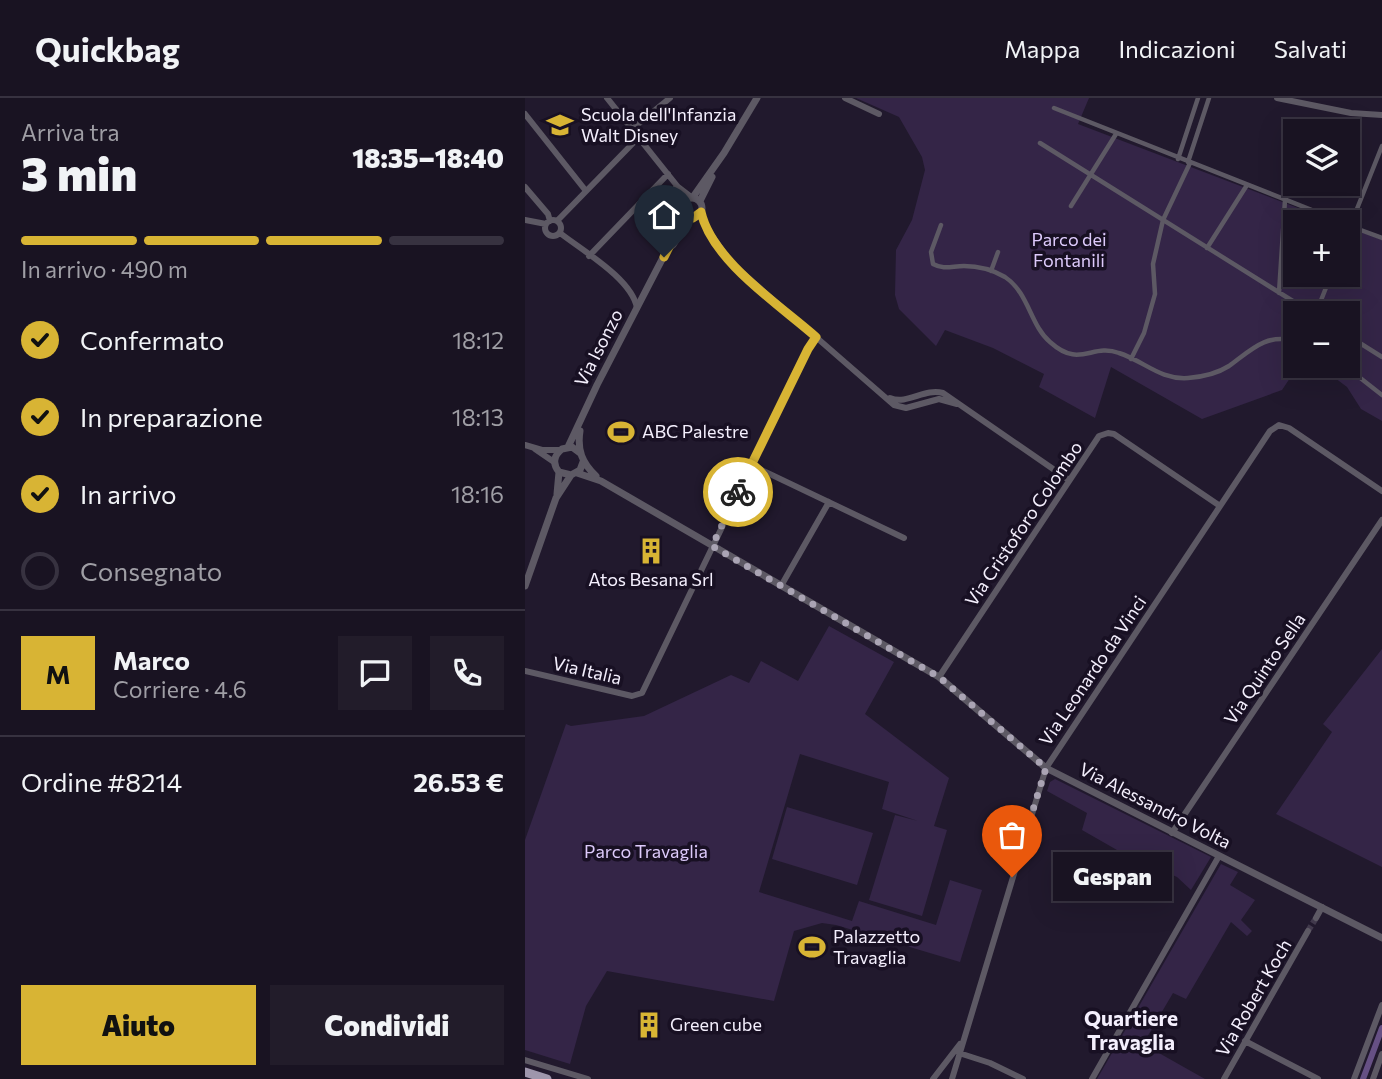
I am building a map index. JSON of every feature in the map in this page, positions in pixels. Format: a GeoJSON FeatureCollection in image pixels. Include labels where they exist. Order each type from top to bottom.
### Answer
{"type":"FeatureCollection","features":[{"type":"Feature","properties":{"kind":"main road"},"geometry":{"type":"LineString","coordinates":[[525,1072],[547,1079]]}},
{"type":"Feature","properties":{"kind":"street"},"geometry":{"type":"LineString","coordinates":[[619,98],[609,101],[674,182],[702,206],[705,226],[732,264],[883,395],[901,401],[925,393],[939,392],[1069,480]]}},
{"type":"Feature","properties":{"kind":"street"},"geometry":{"type":"LineString","coordinates":[[632,129],[670,98]]}},
{"type":"Feature","properties":{"kind":"street"},"geometry":{"type":"LineString","coordinates":[[682,204],[695,198],[757,98]]}},
{"type":"Feature","properties":{"kind":"street"},"geometry":{"type":"LineString","coordinates":[[845,98],[879,114]]}},
{"type":"Feature","properties":{"kind":"street"},"geometry":{"type":"LineString","coordinates":[[1178,159],[1198,98]]}},
{"type":"Feature","properties":{"kind":"street"},"geometry":{"type":"LineString","coordinates":[[1131,359],[1144,332],[1155,294],[1153,264],[1163,220],[1189,163],[1209,98]]}},
{"type":"Feature","properties":{"kind":"street"},"geometry":{"type":"LineString","coordinates":[[1277,98],[1382,116]]}},
{"type":"Feature","properties":{"kind":"street"},"geometry":{"type":"LineString","coordinates":[[1054,108],[1311,210]]}},
{"type":"Feature","properties":{"kind":"street"},"geometry":{"type":"LineString","coordinates":[[1370,114],[1382,108]]}},
{"type":"Feature","properties":{"kind":"street"},"geometry":{"type":"LineString","coordinates":[[525,114],[586,191]]}},
{"type":"Feature","properties":{"kind":"street"},"geometry":{"type":"LineString","coordinates":[[1071,206],[1116,134]]}},
{"type":"Feature","properties":{"kind":"street"},"geometry":{"type":"LineString","coordinates":[[525,220],[551,222],[561,227],[560,233],[554,237],[547,234],[551,222],[639,137]]}},
{"type":"Feature","properties":{"kind":"street"},"geometry":{"type":"LineString","coordinates":[[1040,143],[1293,301]]}},
{"type":"Feature","properties":{"kind":"street"},"geometry":{"type":"LineString","coordinates":[[1355,210],[1382,146]]}},
{"type":"Feature","properties":{"kind":"street"},"geometry":{"type":"LineString","coordinates":[[589,256],[668,174]]}},
{"type":"Feature","properties":{"kind":"street"},"geometry":{"type":"LineString","coordinates":[[674,182],[690,217],[705,226]]}},
{"type":"Feature","properties":{"kind":"street"},"geometry":{"type":"LineString","coordinates":[[1207,248],[1247,185]]}},
{"type":"Feature","properties":{"kind":"street"},"geometry":{"type":"LineString","coordinates":[[525,187],[548,214],[551,222]]}},
{"type":"Feature","properties":{"kind":"street"},"geometry":{"type":"LineString","coordinates":[[1279,293],[1285,200]]}},
{"type":"Feature","properties":{"kind":"street","name":"Via Isonzo"},"geometry":{"type":"LineString","coordinates":[[564,449],[664,257],[690,217],[701,212]]}},
{"type":"Feature","properties":{"kind":"street"},"geometry":{"type":"LineString","coordinates":[[941,225],[931,252],[933,264],[939,267],[975,266],[1005,278],[1028,305],[1041,333],[1065,353],[1077,356],[1106,350],[1120,353],[1158,373],[1187,378],[1227,367],[1261,342],[1283,340]]}},
{"type":"Feature","properties":{"kind":"street"},"geometry":{"type":"LineString","coordinates":[[1360,229],[1382,238]]}},
{"type":"Feature","properties":{"kind":"street"},"geometry":{"type":"LineString","coordinates":[[560,233],[631,291],[637,308]]}},
{"type":"Feature","properties":{"kind":"street"},"geometry":{"type":"LineString","coordinates":[[991,271],[998,252]]}},
{"type":"Feature","properties":{"kind":"street"},"geometry":{"type":"LineString","coordinates":[[712,546],[816,337]]}},
{"type":"Feature","properties":{"kind":"street"},"geometry":{"type":"LineString","coordinates":[[1360,343],[1382,357]]}},
{"type":"Feature","properties":{"kind":"street"},"geometry":{"type":"LineString","coordinates":[[1360,378],[1382,395]]}},
{"type":"Feature","properties":{"kind":"street","name":"Via Isonzo"},"geometry":{"type":"LineString","coordinates":[[580,453],[579,435],[583,417]]}},
{"type":"Feature","properties":{"kind":"street","name":"Via Leonardo da Vinci"},"geometry":{"type":"LineString","coordinates":[[952,1079],[1046,768],[1270,431],[1279,425],[1289,428],[1382,491]]}},
{"type":"Feature","properties":{"kind":"street","name":"Via Cristoforo Colombo"},"geometry":{"type":"LineString","coordinates":[[939,677],[1099,436],[1108,433],[1114,435],[1220,506]]}},
{"type":"Feature","properties":{"kind":"street"},"geometry":{"type":"LineString","coordinates":[[525,445],[580,453],[583,462],[601,481]]}},
{"type":"Feature","properties":{"kind":"street"},"geometry":{"type":"LineString","coordinates":[[525,586],[556,498],[559,472],[554,462],[534,448]]}},
{"type":"Feature","properties":{"kind":"street"},"geometry":{"type":"LineString","coordinates":[[554,462],[564,449]]}},
{"type":"Feature","properties":{"kind":"street"},"geometry":{"type":"LineString","coordinates":[[556,498],[583,462]]}},
{"type":"Feature","properties":{"kind":"street"},"geometry":{"type":"LineString","coordinates":[[751,465],[904,538]]}},
{"type":"Feature","properties":{"kind":"street"},"geometry":{"type":"LineString","coordinates":[[559,472],[601,481]]}},
{"type":"Feature","properties":{"kind":"street","name":"Via Alessandro Volta"},"geometry":{"type":"LineString","coordinates":[[601,481],[939,677],[1046,768],[1382,938]]}},
{"type":"Feature","properties":{"kind":"street"},"geometry":{"type":"LineString","coordinates":[[781,586],[829,502]]}},
{"type":"Feature","properties":{"kind":"street","name":"Via Quinto Sella"},"geometry":{"type":"LineString","coordinates":[[1172,832],[1382,520]]}},
{"type":"Feature","properties":{"kind":"street","name":"Via Italia"},"geometry":{"type":"LineString","coordinates":[[525,671],[632,696],[642,694],[712,546]]}},
{"type":"Feature","properties":{"kind":"street"},"geometry":{"type":"LineString","coordinates":[[1092,1079],[1219,856]]}},
{"type":"Feature","properties":{"kind":"street"},"geometry":{"type":"LineString","coordinates":[[1316,918],[1322,907]]}},
{"type":"Feature","properties":{"kind":"street","name":"Via Robert Koch"},"geometry":{"type":"LineString","coordinates":[[1224,1079],[1308,931]]}},
{"type":"Feature","properties":{"kind":"street"},"geometry":{"type":"LineString","coordinates":[[1355,1078],[1382,1005]]}},
{"type":"Feature","properties":{"kind":"street"},"geometry":{"type":"LineString","coordinates":[[1245,1041],[1318,1079]]}},
{"type":"Feature","properties":{"kind":"street","name":"Via Leonardo da Vinci"},"geometry":{"type":"LineString","coordinates":[[933,1079],[962,1042]]}},
{"type":"Feature","properties":{"kind":"street"},"geometry":{"type":"LineString","coordinates":[[959,1053],[990,1063],[1023,1079]]}},
{"type":"Feature","properties":{"kind":"street"},"geometry":{"type":"LineString","coordinates":[[1373,1079],[1382,1054]]}},
{"type":"Feature","properties":{"kind":"street"},"geometry":{"type":"LineString","coordinates":[[525,1059],[588,1079]]}},
{"type":"Feature","properties":{"kind":"green space","name":"Parco dei Fontanili"},"geometry":{"type":"Polygon","coordinates":[[[856,98],[1089,98],[1078,124],[1304,210],[1283,210],[1283,287],[1360,287],[1360,232],[1382,240],[1382,421],[1361,409],[1347,387],[1335,378],[1360,378],[1360,301],[1283,301],[1283,378],[1290,378],[1282,390],[1202,419],[1111,367],[1095,418],[1039,387],[1044,374],[993,348],[945,330],[936,346],[899,309],[895,295],[896,250],[912,220],[925,170],[922,157],[899,117],[856,98]]]}},
{"type":"Feature","properties":{"kind":"green space","name":"Parco Travaglia"},"geometry":{"type":"Polygon","coordinates":[[[829,626],[894,662],[865,714],[949,778],[934,826],[947,830],[922,916],[869,900],[895,815],[918,821],[882,809],[889,782],[800,754],[759,892],[852,921],[859,901],[936,925],[950,880],[982,890],[960,962],[822,923],[794,931],[774,1001],[607,971],[586,1006],[570,1064],[525,1050],[525,840],[566,724],[571,726],[644,716],[731,675],[749,683],[761,661],[798,681],[829,626]]]}},
{"type":"Feature","properties":{"kind":"green space"},"geometry":{"type":"Polygon","coordinates":[[[1382,649],[1382,867],[1276,814],[1332,732],[1323,724],[1382,649]]]}},
{"type":"Feature","properties":{"kind":"green space"},"geometry":{"type":"Polygon","coordinates":[[[1055,779],[1211,857],[1191,890],[1177,877],[1117,850],[1082,830],[1087,813],[1047,791],[1050,782],[1055,779]]]}},
{"type":"Feature","properties":{"kind":"green space"},"geometry":{"type":"Polygon","coordinates":[[[787,807],[873,833],[857,885],[772,859],[787,807]]]}},
{"type":"Feature","properties":{"kind":"green space"},"geometry":{"type":"Polygon","coordinates":[[[1221,864],[1238,872],[1230,885],[1255,900],[1241,920],[1252,931],[1247,936],[1231,922],[1186,999],[1173,993],[1143,1044],[1205,1079],[1097,1079],[1221,864]]]}},
{"type":"Feature","properties":{"kind":"waterway"},"geometry":{"type":"LineString","coordinates":[[1363,1079],[1382,1028]]}},
{"type":"Feature","properties":{"kind":"tunnel"},"geometry":{"type":"LineString","coordinates":[[1308,931],[1316,918]]}},
{"type":"Feature","properties":{"kind":"way so far"},"geometry":{"type":"LineString","coordinates":[[738,492],[712,546],[939,677],[1046,768],[1012,877]]}},
{"type":"Feature","properties":{"kind":"place","name":"Scuola dell'Infanzia Walt Disney"},"geometry":{"type":"Point","coordinates":[560,125]}},
{"type":"Feature","properties":{"kind":"place","name":"ABC Palestre"},"geometry":{"type":"Point","coordinates":[621,432]}},
{"type":"Feature","properties":{"kind":"place","name":"Atos Besana Srl"},"geometry":{"type":"Point","coordinates":[651,551]}},
{"type":"Feature","properties":{"kind":"place","name":"Gespan"},"geometry":{"type":"Point","coordinates":[1012,877]}},
{"type":"Feature","properties":{"kind":"place","name":"Palazzetto Travaglia"},"geometry":{"type":"Point","coordinates":[812,947]}},
{"type":"Feature","properties":{"kind":"place","name":"Green cube"},"geometry":{"type":"Point","coordinates":[649,1025]}},
{"type":"Feature","properties":{"kind":"district","name":"Quartiere Travaglia"},"geometry":{"type":"Point","coordinates":[1131,1031]}},
{"type":"Feature","properties":{"kind":"route"},"geometry":{"type":"LineString","coordinates":[[664,257],[685,215],[693,218],[701,212],[705,226],[732,264],[816,337],[738,492]]}}]}
